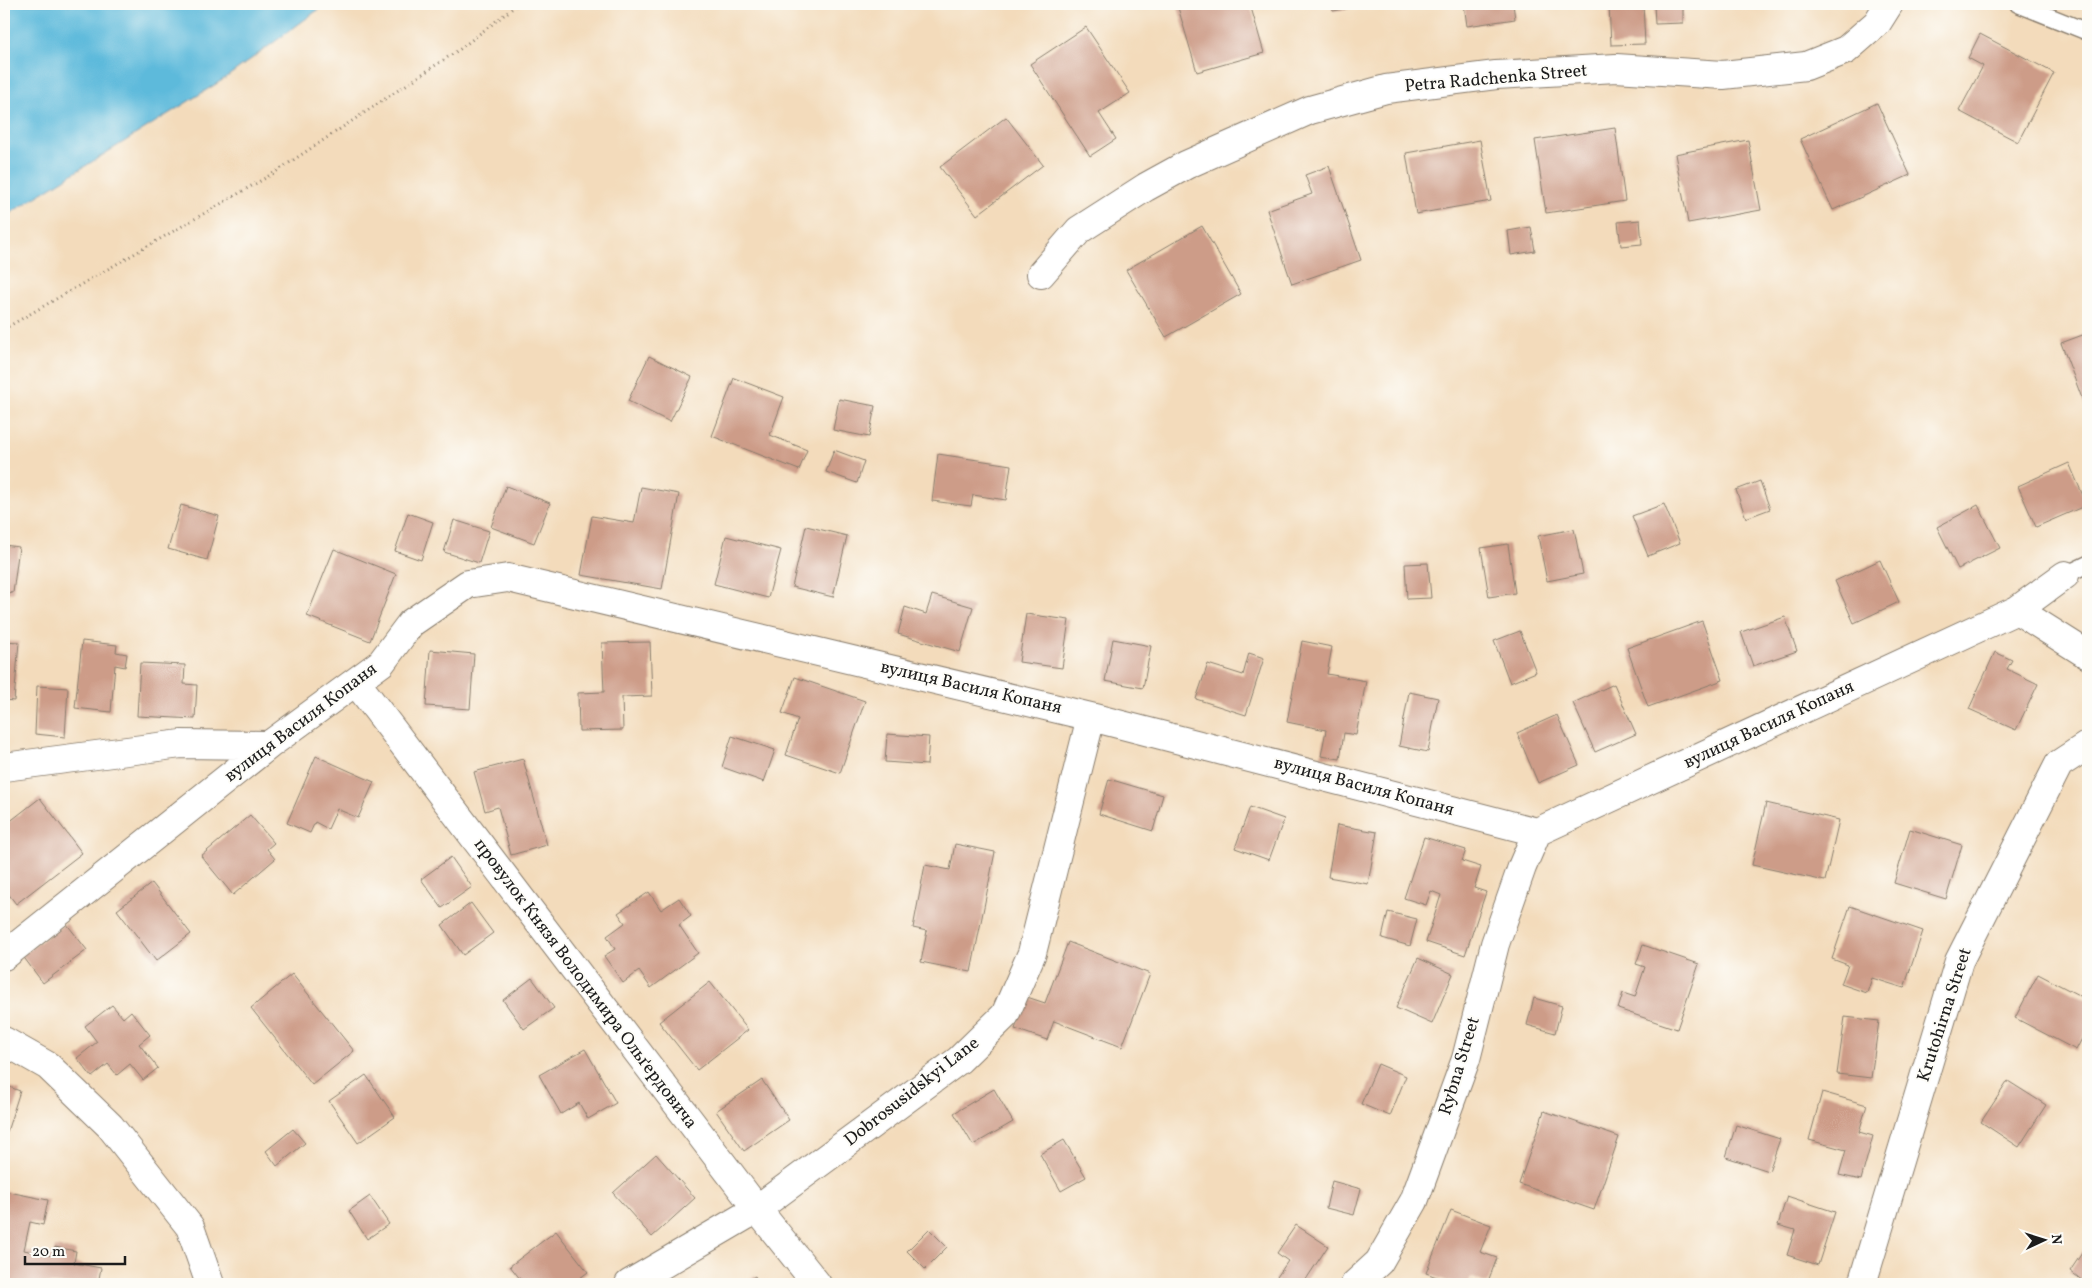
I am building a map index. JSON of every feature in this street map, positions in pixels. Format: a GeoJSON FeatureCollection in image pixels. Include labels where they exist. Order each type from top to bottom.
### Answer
{"type":"FeatureCollection","features":[{"type":"Feature","properties":{"kind":"street","name":"Petra Radchenka Street"},"geometry":{"type":"LineString","coordinates":[[1041,274],[1079,230],[1146,187],[1186,165],[1310,110],[1386,89],[1496,75],[1616,68],[1723,75],[1806,66],[1846,50],[1877,23],[1889,4]]}},
{"type":"Feature","properties":{"kind":"street","name":"вулиця Василя Копаня"},"geometry":{"type":"LineString","coordinates":[[4,956],[269,745],[381,663],[411,624],[468,584],[508,578],[1091,717],[1537,832],[2017,610],[2076,569]]}},
{"type":"Feature","properties":{"kind":"street"},"geometry":{"type":"LineString","coordinates":[[2017,610],[2088,654]]}},
{"type":"Feature","properties":{"kind":"street","name":"провулок Князя Володимира Ольґердовича"},"geometry":{"type":"LineString","coordinates":[[356,682],[757,1210],[817,1284]]}},
{"type":"Feature","properties":{"kind":"street","name":"Dobrosusidskyi Lane"},"geometry":{"type":"LineString","coordinates":[[629,1284],[757,1210],[959,1060],[1005,1015],[1032,953],[1091,717]]}},
{"type":"Feature","properties":{"kind":"street"},"geometry":{"type":"LineString","coordinates":[[4,767],[181,744],[269,745]]}},
{"type":"Feature","properties":{"kind":"street","name":"Krutohirna Street"},"geometry":{"type":"LineString","coordinates":[[1862,1284],[1959,961],[2059,764],[2088,745]]}},
{"type":"Feature","properties":{"kind":"street","name":"Rybna Street"},"geometry":{"type":"LineString","coordinates":[[1355,1284],[1379,1262],[1414,1201],[1466,1059],[1495,944],[1522,867],[1537,832]]}},
{"type":"Feature","properties":{"kind":"street"},"geometry":{"type":"LineString","coordinates":[[4,1041],[48,1066],[110,1126],[190,1227],[210,1284]]}},
{"type":"Feature","properties":{"kind":"lane"},"geometry":{"type":"LineString","coordinates":[[2018,4],[2088,32]]}},
{"type":"Feature","properties":{"kind":"path"},"geometry":{"type":"LineString","coordinates":[[4,329],[274,173],[460,49],[518,4]]}},
{"type":"Feature","properties":{"kind":"water"},"geometry":{"type":"Polygon","coordinates":[[[4,4],[326,4],[224,79],[4,217],[4,4]]]}},
{"type":"Feature","properties":{"kind":"building"},"geometry":{"type":"Polygon","coordinates":[[[1177,4],[1250,4],[1264,53],[1197,72],[1177,4]]]}},
{"type":"Feature","properties":{"kind":"building"},"geometry":{"type":"Polygon","coordinates":[[[1331,4],[1368,4],[1368,5],[1333,11],[1331,4]]]}},
{"type":"Feature","properties":{"kind":"building"},"geometry":{"type":"Polygon","coordinates":[[[1464,4],[1513,4],[1515,19],[1467,26],[1464,4]]]}},
{"type":"Feature","properties":{"kind":"building"},"geometry":{"type":"Polygon","coordinates":[[[1609,4],[1643,4],[1645,44],[1611,45],[1609,4]]]}},
{"type":"Feature","properties":{"kind":"building"},"geometry":{"type":"Polygon","coordinates":[[[1654,4],[1696,4],[1696,7],[1683,7],[1683,23],[1655,24],[1654,4]]]}},
{"type":"Feature","properties":{"kind":"building"},"geometry":{"type":"Polygon","coordinates":[[[1086,27],[1130,93],[1099,113],[1116,139],[1090,156],[1030,64],[1086,27]]]}},
{"type":"Feature","properties":{"kind":"building"},"geometry":{"type":"Polygon","coordinates":[[[1980,34],[2054,73],[2018,142],[1959,111],[1983,66],[1968,58],[1980,34]]]}},
{"type":"Feature","properties":{"kind":"building"},"geometry":{"type":"Polygon","coordinates":[[[1877,103],[1910,175],[1833,210],[1800,139],[1877,103]]]}},
{"type":"Feature","properties":{"kind":"building"},"geometry":{"type":"Polygon","coordinates":[[[1006,117],[1043,165],[977,215],[940,167],[1006,117]]]}},
{"type":"Feature","properties":{"kind":"building"},"geometry":{"type":"Polygon","coordinates":[[[1615,128],[1625,201],[1546,213],[1535,140],[1615,128]]]}},
{"type":"Feature","properties":{"kind":"building"},"geometry":{"type":"Polygon","coordinates":[[[1480,140],[1491,201],[1416,214],[1406,153],[1480,140]]]}},
{"type":"Feature","properties":{"kind":"building"},"geometry":{"type":"Polygon","coordinates":[[[1748,140],[1761,210],[1688,223],[1675,154],[1748,140]]]}},
{"type":"Feature","properties":{"kind":"building"},"geometry":{"type":"Polygon","coordinates":[[[1329,166],[1361,260],[1292,284],[1267,210],[1312,194],[1305,175],[1329,166]]]}},
{"type":"Feature","properties":{"kind":"building"},"geometry":{"type":"Polygon","coordinates":[[[1640,220],[1642,244],[1621,246],[1618,222],[1640,220]]]}},
{"type":"Feature","properties":{"kind":"building"},"geometry":{"type":"Polygon","coordinates":[[[1202,226],[1241,294],[1166,337],[1126,270],[1202,226]]]}},
{"type":"Feature","properties":{"kind":"building"},"geometry":{"type":"Polygon","coordinates":[[[1531,227],[1535,251],[1511,255],[1508,231],[1531,227]]]}},
{"type":"Feature","properties":{"kind":"building"},"geometry":{"type":"Polygon","coordinates":[[[2088,333],[2088,414],[2061,343],[2088,333]]]}},
{"type":"Feature","properties":{"kind":"building"},"geometry":{"type":"Polygon","coordinates":[[[649,356],[692,377],[670,422],[628,401],[649,356]]]}},
{"type":"Feature","properties":{"kind":"building"},"geometry":{"type":"Polygon","coordinates":[[[734,378],[784,397],[770,435],[807,450],[799,470],[712,436],[734,378]]]}},
{"type":"Feature","properties":{"kind":"building"},"geometry":{"type":"Polygon","coordinates":[[[839,399],[875,406],[869,437],[833,430],[839,399]]]}},
{"type":"Feature","properties":{"kind":"building"},"geometry":{"type":"Polygon","coordinates":[[[834,450],[864,461],[857,483],[826,472],[834,450]]]}},
{"type":"Feature","properties":{"kind":"building"},"geometry":{"type":"Polygon","coordinates":[[[938,454],[1011,465],[1006,500],[973,495],[971,506],[932,501],[938,454]]]}},
{"type":"Feature","properties":{"kind":"building"},"geometry":{"type":"Polygon","coordinates":[[[2069,463],[2087,505],[2036,527],[2018,486],[2069,463]]]}},
{"type":"Feature","properties":{"kind":"building"},"geometry":{"type":"Polygon","coordinates":[[[1760,481],[1770,509],[1746,518],[1736,490],[1760,481]]]}},
{"type":"Feature","properties":{"kind":"building"},"geometry":{"type":"Polygon","coordinates":[[[506,486],[550,503],[534,543],[491,527],[506,486]]]}},
{"type":"Feature","properties":{"kind":"building"},"geometry":{"type":"Polygon","coordinates":[[[641,487],[679,494],[662,589],[581,575],[592,516],[634,523],[641,487]]]}},
{"type":"Feature","properties":{"kind":"building"},"geometry":{"type":"Polygon","coordinates":[[[1664,504],[1680,543],[1648,556],[1632,516],[1664,504]]]}},
{"type":"Feature","properties":{"kind":"building"},"geometry":{"type":"Polygon","coordinates":[[[181,505],[219,516],[207,560],[168,549],[181,505]]]}},
{"type":"Feature","properties":{"kind":"building"},"geometry":{"type":"Polygon","coordinates":[[[1978,505],[2000,548],[1958,569],[1937,527],[1978,505]]]}},
{"type":"Feature","properties":{"kind":"building"},"geometry":{"type":"Polygon","coordinates":[[[408,513],[433,522],[421,560],[395,551],[408,513]]]}},
{"type":"Feature","properties":{"kind":"building"},"geometry":{"type":"Polygon","coordinates":[[[454,520],[489,531],[479,563],[444,552],[454,520]]]}},
{"type":"Feature","properties":{"kind":"building"},"geometry":{"type":"Polygon","coordinates":[[[806,526],[847,536],[833,597],[792,587],[806,526]]]}},
{"type":"Feature","properties":{"kind":"building"},"geometry":{"type":"Polygon","coordinates":[[[1574,529],[1583,574],[1547,581],[1538,536],[1574,529]]]}},
{"type":"Feature","properties":{"kind":"building"},"geometry":{"type":"Polygon","coordinates":[[[726,536],[781,550],[768,598],[714,584],[726,536]]]}},
{"type":"Feature","properties":{"kind":"building"},"geometry":{"type":"Polygon","coordinates":[[[1508,544],[1515,593],[1489,597],[1481,548],[1508,544]]]}},
{"type":"Feature","properties":{"kind":"building"},"geometry":{"type":"Polygon","coordinates":[[[4,545],[19,547],[13,593],[4,592],[4,545]]]}},
{"type":"Feature","properties":{"kind":"building"},"geometry":{"type":"Polygon","coordinates":[[[334,549],[396,574],[370,641],[307,616],[334,549]]]}},
{"type":"Feature","properties":{"kind":"building"},"geometry":{"type":"Polygon","coordinates":[[[1880,560],[1899,602],[1854,623],[1835,581],[1880,560]]]}},
{"type":"Feature","properties":{"kind":"building"},"geometry":{"type":"Polygon","coordinates":[[[1428,563],[1431,598],[1407,599],[1405,564],[1428,563]]]}},
{"type":"Feature","properties":{"kind":"building"},"geometry":{"type":"Polygon","coordinates":[[[932,595],[973,607],[960,652],[898,634],[905,607],[926,614],[932,595]]]}},
{"type":"Feature","properties":{"kind":"building"},"geometry":{"type":"Polygon","coordinates":[[[1026,614],[1069,620],[1062,668],[1019,662],[1026,614]]]}},
{"type":"Feature","properties":{"kind":"building"},"geometry":{"type":"Polygon","coordinates":[[[1785,617],[1797,651],[1753,666],[1741,632],[1785,617]]]}},
{"type":"Feature","properties":{"kind":"building"},"geometry":{"type":"Polygon","coordinates":[[[1702,621],[1723,680],[1648,707],[1627,648],[1702,621]]]}},
{"type":"Feature","properties":{"kind":"building"},"geometry":{"type":"Polygon","coordinates":[[[1520,631],[1536,672],[1510,683],[1494,641],[1520,631]]]}},
{"type":"Feature","properties":{"kind":"building"},"geometry":{"type":"Polygon","coordinates":[[[1113,639],[1151,646],[1143,688],[1105,681],[1113,639]]]}},
{"type":"Feature","properties":{"kind":"building"},"geometry":{"type":"Polygon","coordinates":[[[4,641],[19,642],[14,701],[4,700],[4,641]]]}},
{"type":"Feature","properties":{"kind":"building"},"geometry":{"type":"Polygon","coordinates":[[[82,641],[117,645],[116,652],[127,654],[125,667],[115,665],[111,712],[75,708],[82,641]]]}},
{"type":"Feature","properties":{"kind":"building"},"geometry":{"type":"Polygon","coordinates":[[[1302,641],[1332,647],[1327,674],[1366,681],[1356,735],[1344,733],[1340,759],[1321,756],[1326,730],[1287,722],[1302,641]]]}},
{"type":"Feature","properties":{"kind":"building"},"geometry":{"type":"Polygon","coordinates":[[[650,642],[652,696],[622,697],[623,730],[579,731],[578,693],[604,692],[602,643],[650,642]]]}},
{"type":"Feature","properties":{"kind":"building"},"geometry":{"type":"Polygon","coordinates":[[[430,650],[474,654],[470,709],[426,706],[430,650]]]}},
{"type":"Feature","properties":{"kind":"building"},"geometry":{"type":"Polygon","coordinates":[[[1995,652],[2012,660],[2007,669],[2038,684],[2016,730],[1969,709],[1995,652]]]}},
{"type":"Feature","properties":{"kind":"building"},"geometry":{"type":"Polygon","coordinates":[[[1249,653],[1264,658],[1246,715],[1196,699],[1208,664],[1243,675],[1249,653]]]}},
{"type":"Feature","properties":{"kind":"building"},"geometry":{"type":"Polygon","coordinates":[[[140,663],[185,665],[184,684],[197,685],[195,719],[137,716],[140,663]]]}},
{"type":"Feature","properties":{"kind":"building"},"geometry":{"type":"Polygon","coordinates":[[[795,677],[865,701],[840,773],[786,755],[798,719],[782,713],[795,677]]]}},
{"type":"Feature","properties":{"kind":"building"},"geometry":{"type":"Polygon","coordinates":[[[1614,684],[1636,734],[1595,752],[1573,703],[1614,684]]]}},
{"type":"Feature","properties":{"kind":"building"},"geometry":{"type":"Polygon","coordinates":[[[37,686],[68,688],[65,737],[35,734],[37,686]]]}},
{"type":"Feature","properties":{"kind":"building"},"geometry":{"type":"Polygon","coordinates":[[[1409,692],[1438,698],[1428,752],[1399,746],[1409,692]]]}},
{"type":"Feature","properties":{"kind":"building"},"geometry":{"type":"Polygon","coordinates":[[[1557,715],[1579,765],[1538,783],[1517,733],[1557,715]]]}},
{"type":"Feature","properties":{"kind":"building"},"geometry":{"type":"Polygon","coordinates":[[[887,734],[929,737],[927,765],[885,762],[887,734]]]}},
{"type":"Feature","properties":{"kind":"building"},"geometry":{"type":"Polygon","coordinates":[[[732,736],[775,750],[764,782],[722,767],[732,736]]]}},
{"type":"Feature","properties":{"kind":"building"},"geometry":{"type":"Polygon","coordinates":[[[316,756],[374,782],[358,818],[337,809],[328,829],[315,822],[310,833],[287,823],[316,756]]]}},
{"type":"Feature","properties":{"kind":"building"},"geometry":{"type":"Polygon","coordinates":[[[523,759],[547,845],[511,855],[498,807],[485,811],[474,772],[523,759]]]}},
{"type":"Feature","properties":{"kind":"building"},"geometry":{"type":"Polygon","coordinates":[[[1109,779],[1163,795],[1153,831],[1099,814],[1109,779]]]}},
{"type":"Feature","properties":{"kind":"building"},"geometry":{"type":"Polygon","coordinates":[[[40,798],[82,853],[16,904],[4,888],[4,826],[40,798]]]}},
{"type":"Feature","properties":{"kind":"building"},"geometry":{"type":"Polygon","coordinates":[[[1766,803],[1839,820],[1825,881],[1752,865],[1766,803]]]}},
{"type":"Feature","properties":{"kind":"building"},"geometry":{"type":"Polygon","coordinates":[[[1250,807],[1284,819],[1269,860],[1235,848],[1250,807]]]}},
{"type":"Feature","properties":{"kind":"building"},"geometry":{"type":"Polygon","coordinates":[[[250,815],[274,843],[267,849],[275,859],[233,895],[201,856],[250,815]]]}},
{"type":"Feature","properties":{"kind":"building"},"geometry":{"type":"Polygon","coordinates":[[[1337,825],[1377,832],[1368,884],[1328,877],[1337,825]]]}},
{"type":"Feature","properties":{"kind":"building"},"geometry":{"type":"Polygon","coordinates":[[[1910,829],[1962,845],[1946,899],[1894,883],[1910,829]]]}},
{"type":"Feature","properties":{"kind":"building"},"geometry":{"type":"Polygon","coordinates":[[[1424,837],[1466,850],[1462,861],[1481,867],[1474,888],[1486,892],[1465,955],[1426,942],[1441,895],[1431,891],[1426,905],[1404,898],[1424,837]]]}},
{"type":"Feature","properties":{"kind":"building"},"geometry":{"type":"Polygon","coordinates":[[[955,844],[995,852],[971,972],[921,962],[927,931],[913,928],[925,865],[950,870],[955,844]]]}},
{"type":"Feature","properties":{"kind":"building"},"geometry":{"type":"Polygon","coordinates":[[[451,857],[472,887],[442,908],[421,879],[451,857]]]}},
{"type":"Feature","properties":{"kind":"building"},"geometry":{"type":"Polygon","coordinates":[[[152,883],[191,934],[156,961],[117,910],[152,883]]]}},
{"type":"Feature","properties":{"kind":"building"},"geometry":{"type":"Polygon","coordinates":[[[649,892],[661,910],[679,898],[691,916],[679,925],[698,953],[651,988],[639,971],[623,983],[604,956],[615,949],[607,936],[625,923],[618,913],[649,892]]]}},
{"type":"Feature","properties":{"kind":"building"},"geometry":{"type":"Polygon","coordinates":[[[471,903],[493,933],[463,955],[442,925],[471,903]]]}},
{"type":"Feature","properties":{"kind":"building"},"geometry":{"type":"Polygon","coordinates":[[[1850,906],[1923,931],[1904,988],[1872,978],[1867,993],[1841,984],[1848,965],[1832,959],[1850,906]]]}},
{"type":"Feature","properties":{"kind":"building"},"geometry":{"type":"Polygon","coordinates":[[[1388,912],[1417,919],[1410,946],[1382,938],[1388,912]]]}},
{"type":"Feature","properties":{"kind":"building"},"geometry":{"type":"Polygon","coordinates":[[[66,923],[87,950],[43,983],[22,955],[66,923]]]}},
{"type":"Feature","properties":{"kind":"building"},"geometry":{"type":"Polygon","coordinates":[[[1068,942],[1150,974],[1122,1047],[1054,1021],[1047,1040],[1015,1029],[1027,997],[1045,1003],[1068,942]]]}},
{"type":"Feature","properties":{"kind":"building"},"geometry":{"type":"Polygon","coordinates":[[[1643,945],[1699,964],[1677,1029],[1618,1009],[1623,993],[1635,997],[1645,967],[1636,964],[1643,945]]]}},
{"type":"Feature","properties":{"kind":"building"},"geometry":{"type":"Polygon","coordinates":[[[1418,958],[1453,974],[1432,1024],[1396,1008],[1418,958]]]}},
{"type":"Feature","properties":{"kind":"building"},"geometry":{"type":"Polygon","coordinates":[[[292,974],[354,1051],[312,1085],[251,1008],[292,974]]]}},
{"type":"Feature","properties":{"kind":"building"},"geometry":{"type":"Polygon","coordinates":[[[2038,974],[2088,1000],[2088,1027],[2076,1050],[2015,1018],[2038,974]]]}},
{"type":"Feature","properties":{"kind":"building"},"geometry":{"type":"Polygon","coordinates":[[[532,978],[554,1008],[524,1029],[503,1000],[532,978]]]}},
{"type":"Feature","properties":{"kind":"building"},"geometry":{"type":"Polygon","coordinates":[[[710,982],[748,1030],[697,1070],[659,1022],[710,982]]]}},
{"type":"Feature","properties":{"kind":"building"},"geometry":{"type":"Polygon","coordinates":[[[1534,998],[1562,1006],[1555,1033],[1527,1025],[1534,998]]]}},
{"type":"Feature","properties":{"kind":"building"},"geometry":{"type":"Polygon","coordinates":[[[112,1005],[123,1018],[131,1011],[150,1035],[139,1044],[158,1068],[143,1080],[130,1064],[117,1075],[108,1064],[92,1077],[77,1058],[97,1042],[85,1026],[112,1005]]]}},
{"type":"Feature","properties":{"kind":"building"},"geometry":{"type":"Polygon","coordinates":[[[1845,1017],[1879,1021],[1871,1078],[1837,1074],[1845,1017]]]}},
{"type":"Feature","properties":{"kind":"building"},"geometry":{"type":"Polygon","coordinates":[[[585,1049],[616,1103],[588,1119],[579,1103],[561,1114],[539,1075],[585,1049]]]}},
{"type":"Feature","properties":{"kind":"building"},"geometry":{"type":"Polygon","coordinates":[[[1378,1064],[1406,1076],[1390,1116],[1361,1104],[1378,1064]]]}},
{"type":"Feature","properties":{"kind":"building"},"geometry":{"type":"Polygon","coordinates":[[[366,1075],[395,1117],[358,1143],[329,1101],[366,1075]]]}},
{"type":"Feature","properties":{"kind":"building"},"geometry":{"type":"Polygon","coordinates":[[[762,1080],[789,1120],[744,1151],[716,1111],[762,1080]]]}},
{"type":"Feature","properties":{"kind":"building"},"geometry":{"type":"Polygon","coordinates":[[[2008,1081],[2046,1105],[2019,1147],[1981,1122],[2008,1081]]]}},
{"type":"Feature","properties":{"kind":"building"},"geometry":{"type":"Polygon","coordinates":[[[4,1085],[20,1091],[5,1138],[4,1138],[4,1085]]]}},
{"type":"Feature","properties":{"kind":"building"},"geometry":{"type":"Polygon","coordinates":[[[994,1089],[1013,1122],[973,1145],[954,1113],[994,1089]]]}},
{"type":"Feature","properties":{"kind":"building"},"geometry":{"type":"Polygon","coordinates":[[[1822,1092],[1867,1105],[1859,1132],[1873,1136],[1861,1180],[1839,1175],[1846,1150],[1809,1140],[1822,1092]]]}},
{"type":"Feature","properties":{"kind":"building"},"geometry":{"type":"Polygon","coordinates":[[[1544,1111],[1619,1137],[1594,1210],[1519,1184],[1544,1111]]]}},
{"type":"Feature","properties":{"kind":"building"},"geometry":{"type":"Polygon","coordinates":[[[1736,1125],[1780,1139],[1769,1171],[1726,1157],[1736,1125]]]}},
{"type":"Feature","properties":{"kind":"building"},"geometry":{"type":"Polygon","coordinates":[[[293,1129],[305,1143],[277,1166],[266,1151],[293,1129]]]}},
{"type":"Feature","properties":{"kind":"building"},"geometry":{"type":"Polygon","coordinates":[[[1064,1140],[1086,1177],[1061,1191],[1040,1154],[1064,1140]]]}},
{"type":"Feature","properties":{"kind":"building"},"geometry":{"type":"Polygon","coordinates":[[[656,1154],[695,1198],[652,1237],[613,1193],[656,1154]]]}},
{"type":"Feature","properties":{"kind":"building"},"geometry":{"type":"Polygon","coordinates":[[[1332,1181],[1361,1189],[1354,1215],[1326,1208],[1332,1181]]]}},
{"type":"Feature","properties":{"kind":"building"},"geometry":{"type":"Polygon","coordinates":[[[4,1191],[48,1200],[43,1225],[30,1222],[24,1250],[53,1256],[55,1247],[76,1251],[74,1263],[101,1268],[98,1284],[4,1284],[4,1191]]]}},
{"type":"Feature","properties":{"kind":"building"},"geometry":{"type":"Polygon","coordinates":[[[370,1196],[389,1224],[367,1239],[349,1211],[370,1196]]]}},
{"type":"Feature","properties":{"kind":"building"},"geometry":{"type":"Polygon","coordinates":[[[1787,1196],[1835,1212],[1818,1265],[1787,1255],[1795,1230],[1778,1225],[1787,1196]]]}},
{"type":"Feature","properties":{"kind":"building"},"geometry":{"type":"Polygon","coordinates":[[[1451,1210],[1491,1225],[1480,1252],[1497,1258],[1487,1284],[1471,1277],[1468,1284],[1455,1284],[1426,1273],[1451,1210]]]}},
{"type":"Feature","properties":{"kind":"building"},"geometry":{"type":"Polygon","coordinates":[[[1296,1225],[1328,1246],[1303,1284],[1281,1284],[1275,1280],[1288,1261],[1277,1253],[1296,1225]]]}},
{"type":"Feature","properties":{"kind":"building"},"geometry":{"type":"Polygon","coordinates":[[[929,1229],[947,1247],[925,1269],[907,1251],[929,1229]]]}},
{"type":"Feature","properties":{"kind":"building"},"geometry":{"type":"Polygon","coordinates":[[[556,1231],[588,1272],[572,1284],[524,1284],[510,1266],[556,1231]]]}},
{"type":"Feature","properties":{"kind":"building"},"geometry":{"type":"Polygon","coordinates":[[[2088,1244],[2088,1284],[2087,1284],[2070,1271],[2088,1244]]]}},
{"type":"Feature","properties":{"kind":"building"},"geometry":{"type":"Polygon","coordinates":[[[755,1276],[759,1284],[741,1284],[755,1276]]]}}]}
